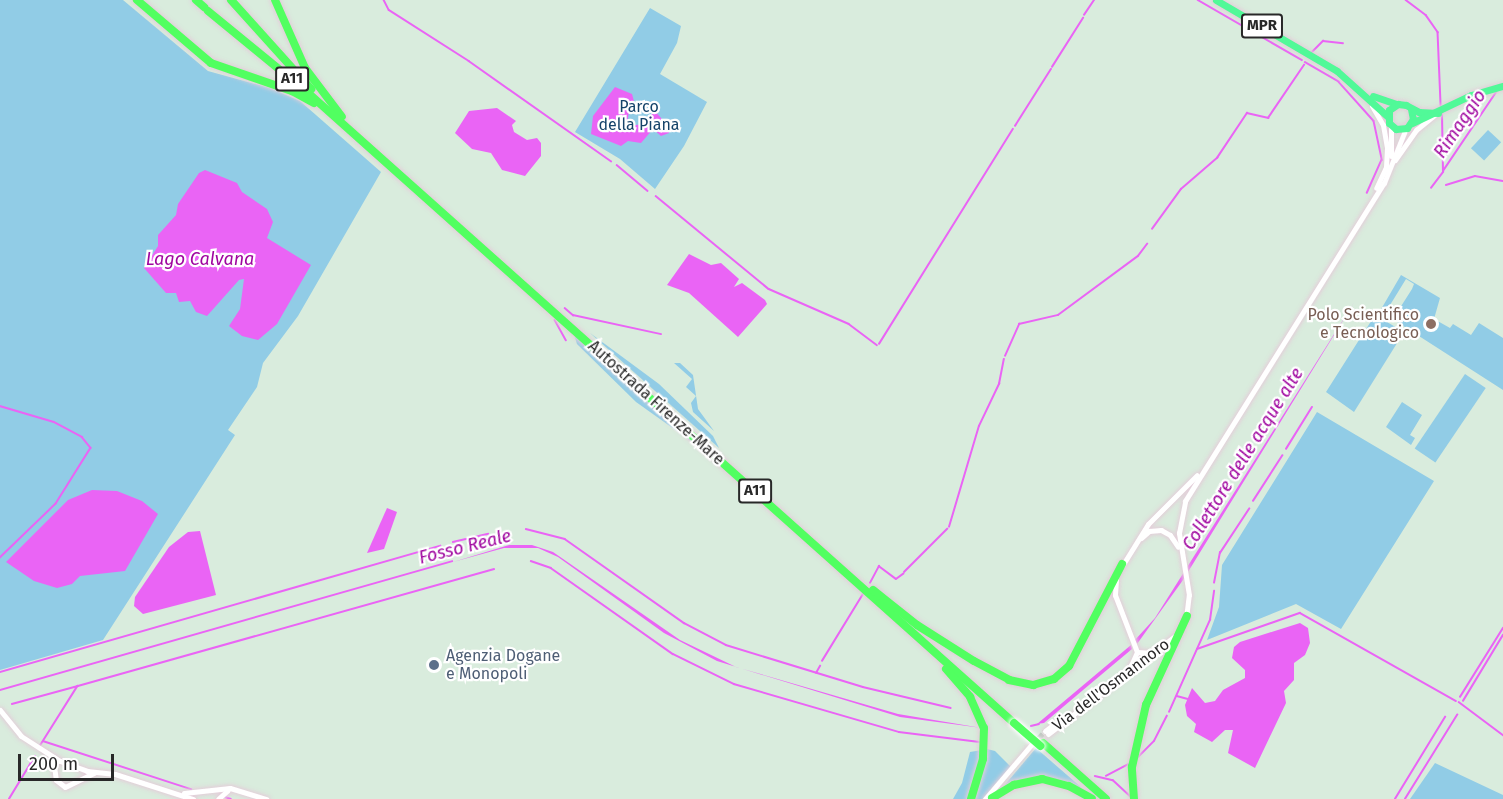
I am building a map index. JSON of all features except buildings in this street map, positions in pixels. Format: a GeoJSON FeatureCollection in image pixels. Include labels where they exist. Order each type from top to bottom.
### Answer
{"type":"FeatureCollection","features":[{"type":"Feature","properties":{"kind":"highway"},"geometry":{"type":"LineString","coordinates":[[137,0],[211,63],[304,98],[373,151]]}},
{"type":"Feature","properties":{"kind":"highway","name":"Autostrada Firenze-Mare"},"geometry":{"type":"LineString","coordinates":[[196,0],[373,151],[1018,723],[1037,745],[1100,799]]}},
{"type":"Feature","properties":{"kind":"highway","name":"Autostrada Firenze-Mare"},"geometry":{"type":"LineString","coordinates":[[231,0],[289,67],[342,117],[863,585]]}},
{"type":"Feature","properties":{"kind":"highway"},"geometry":{"type":"LineString","coordinates":[[275,0],[305,68],[342,117]]}},
{"type":"Feature","properties":{"kind":"highway"},"geometry":{"type":"LineString","coordinates":[[863,585],[955,650],[1009,680],[1033,685],[1054,679],[1069,666],[1122,564]]}},
{"type":"Feature","properties":{"kind":"highway"},"geometry":{"type":"LineString","coordinates":[[863,585],[952,675],[972,700],[984,728],[985,750],[971,799]]}},
{"type":"Feature","properties":{"kind":"highway"},"geometry":{"type":"LineString","coordinates":[[1134,799],[1132,767],[1145,708],[1187,616]]}},
{"type":"Feature","properties":{"kind":"highway","name":"Autostrada Firenze-Mare"},"geometry":{"type":"LineString","coordinates":[[1037,745],[1106,799]]}},
{"type":"Feature","properties":{"kind":"highway"},"geometry":{"type":"LineString","coordinates":[[989,799],[1014,784],[1042,779],[1070,786],[1092,799]]}},
{"type":"Feature","properties":{"kind":"main road","name":"MPR"},"geometry":{"type":"LineString","coordinates":[[1216,0],[1315,57],[1358,87],[1388,117]]}},
{"type":"Feature","properties":{"kind":"main road","name":"Via dell'Osmannoro"},"geometry":{"type":"LineString","coordinates":[[1204,467],[1148,524],[1122,564],[1114,591],[1137,652],[1131,668],[1047,732],[1164,646],[1187,616],[1188,584],[1180,553],[1183,509],[1204,467],[1324,278],[1392,164],[1406,128],[1412,123],[1501,86]]}},
{"type":"Feature","properties":{"kind":"main road","name":"MPR"},"geometry":{"type":"LineString","coordinates":[[1358,87],[1396,104]]}},
{"type":"Feature","properties":{"kind":"main road","name":"MPR"},"geometry":{"type":"LineString","coordinates":[[1358,87],[1387,125]]}},
{"type":"Feature","properties":{"kind":"main road","name":"Via dell'Osmannoro"},"geometry":{"type":"LineString","coordinates":[[1396,104],[1411,109],[1440,112]]}},
{"type":"Feature","properties":{"kind":"main road"},"geometry":{"type":"LineString","coordinates":[[1388,117],[1396,104]]}},
{"type":"Feature","properties":{"kind":"main road"},"geometry":{"type":"LineString","coordinates":[[1411,109],[1412,123]]}},
{"type":"Feature","properties":{"kind":"main road"},"geometry":{"type":"LineString","coordinates":[[1392,164],[1412,134],[1440,112]]}},
{"type":"Feature","properties":{"kind":"main road","name":"Via dell'Osmannoro"},"geometry":{"type":"LineString","coordinates":[[1330,268],[1389,162],[1388,117]]}},
{"type":"Feature","properties":{"kind":"main road"},"geometry":{"type":"LineString","coordinates":[[1387,125],[1406,128]]}},
{"type":"Feature","properties":{"kind":"main road"},"geometry":{"type":"LineString","coordinates":[[1131,548],[1149,531],[1161,530],[1173,537],[1180,553]]}},
{"type":"Feature","properties":{"kind":"main road"},"geometry":{"type":"LineString","coordinates":[[1137,652],[1147,656],[1164,646]]}},
{"type":"Feature","properties":{"kind":"main road"},"geometry":{"type":"LineString","coordinates":[[0,710],[21,736],[65,763],[183,793],[194,799]]}},
{"type":"Feature","properties":{"kind":"main road"},"geometry":{"type":"LineString","coordinates":[[989,799],[1037,745]]}},
{"type":"Feature","properties":{"kind":"main road"},"geometry":{"type":"LineString","coordinates":[[50,755],[56,769],[56,780],[61,786],[69,788],[97,772]]}},
{"type":"Feature","properties":{"kind":"main road"},"geometry":{"type":"LineString","coordinates":[[56,769],[65,763]]}},
{"type":"Feature","properties":{"kind":"main road"},"geometry":{"type":"LineString","coordinates":[[77,767],[78,781]]}},
{"type":"Feature","properties":{"kind":"main road"},"geometry":{"type":"LineString","coordinates":[[183,793],[220,788],[266,799]]}},
{"type":"Feature","properties":{"kind":"main road"},"geometry":{"type":"LineString","coordinates":[[218,799],[226,790],[239,791]]}},
{"type":"Feature","properties":{"kind":"green space"},"geometry":{"type":"Polygon","coordinates":[[[0,0],[123,0],[208,71],[270,88],[300,101],[381,172],[298,316],[263,363],[257,387],[228,430],[235,435],[103,640],[0,670],[0,0]]]}},
{"type":"Feature","properties":{"kind":"green space","name":"Parco della Piana"},"geometry":{"type":"Polygon","coordinates":[[[650,8],[681,26],[677,43],[660,74],[707,102],[684,146],[655,189],[620,159],[575,132],[650,8]]]}},
{"type":"Feature","properties":{"kind":"green space"},"geometry":{"type":"Polygon","coordinates":[[[1488,130],[1501,142],[1484,161],[1471,148],[1488,130]]]}},
{"type":"Feature","properties":{"kind":"green space"},"geometry":{"type":"Polygon","coordinates":[[[1401,275],[1440,298],[1434,319],[1450,328],[1453,324],[1471,335],[1479,323],[1503,338],[1503,390],[1380,311],[1401,275]],[[1406,279],[1387,310],[1391,313],[1398,311],[1414,284],[1406,279]]]}},
{"type":"Feature","properties":{"kind":"green space"},"geometry":{"type":"Polygon","coordinates":[[[1375,315],[1404,332],[1354,412],[1326,392],[1375,315]]]}},
{"type":"Feature","properties":{"kind":"green space"},"geometry":{"type":"Polygon","coordinates":[[[590,333],[659,384],[713,436],[719,448],[590,333]]]}},
{"type":"Feature","properties":{"kind":"green space"},"geometry":{"type":"Polygon","coordinates":[[[574,334],[698,446],[636,402],[577,344],[574,334]]]}},
{"type":"Feature","properties":{"kind":"green space"},"geometry":{"type":"Polygon","coordinates":[[[674,363],[680,363],[693,375],[698,409],[714,431],[693,412],[691,403],[696,396],[686,387],[692,379],[674,363]]]}},
{"type":"Feature","properties":{"kind":"green space"},"geometry":{"type":"Polygon","coordinates":[[[1465,374],[1486,388],[1435,463],[1415,449],[1465,374]]]}},
{"type":"Feature","properties":{"kind":"green space"},"geometry":{"type":"Polygon","coordinates":[[[1402,402],[1422,415],[1410,435],[1415,438],[1411,445],[1386,427],[1402,402]]]}},
{"type":"Feature","properties":{"kind":"green space"},"geometry":{"type":"Polygon","coordinates":[[[1317,412],[1434,481],[1341,629],[1296,604],[1207,640],[1219,607],[1222,565],[1317,412]]]}},
{"type":"Feature","properties":{"kind":"green space"},"geometry":{"type":"Polygon","coordinates":[[[1036,748],[1082,788],[1062,781],[1003,787],[1036,748]]]}},
{"type":"Feature","properties":{"kind":"green space"},"geometry":{"type":"Polygon","coordinates":[[[987,749],[995,751],[1011,767],[983,799],[974,799],[987,749]]]}},
{"type":"Feature","properties":{"kind":"green space"},"geometry":{"type":"Polygon","coordinates":[[[982,750],[969,799],[953,799],[962,783],[970,752],[982,750]]]}},
{"type":"Feature","properties":{"kind":"green space"},"geometry":{"type":"Polygon","coordinates":[[[1435,763],[1503,795],[1503,799],[1410,799],[1435,763]]]}},
{"type":"Feature","properties":{"kind":"water"},"geometry":{"type":"Polygon","coordinates":[[[615,87],[632,94],[635,105],[630,107],[626,127],[647,123],[654,110],[669,127],[669,133],[661,136],[653,129],[641,143],[628,141],[621,146],[591,134],[593,116],[615,87]]]}},
{"type":"Feature","properties":{"kind":"water"},"geometry":{"type":"Polygon","coordinates":[[[497,108],[516,121],[512,125],[514,132],[527,140],[537,138],[541,143],[541,156],[525,176],[502,170],[491,153],[472,149],[455,133],[469,111],[497,108]]]}},
{"type":"Feature","properties":{"kind":"water","name":"Lago Calvana"},"geometry":{"type":"Polygon","coordinates":[[[205,170],[237,183],[242,192],[267,209],[273,222],[267,238],[311,265],[277,324],[258,340],[242,336],[229,326],[240,309],[244,279],[239,280],[207,316],[196,312],[190,301],[179,302],[176,293],[166,293],[144,268],[158,246],[158,235],[176,215],[178,204],[199,173],[205,170]]]}},
{"type":"Feature","properties":{"kind":"water"},"geometry":{"type":"Polygon","coordinates":[[[689,254],[711,265],[721,263],[739,279],[734,287],[742,283],[765,300],[767,304],[738,337],[689,293],[667,285],[689,254]]]}},
{"type":"Feature","properties":{"kind":"water"},"geometry":{"type":"Polygon","coordinates":[[[1355,301],[1183,580],[1137,644],[1135,640],[1155,618],[1355,301]]]}},
{"type":"Feature","properties":{"kind":"water"},"geometry":{"type":"Polygon","coordinates":[[[92,490],[117,491],[142,501],[158,514],[125,571],[80,576],[72,584],[57,588],[34,581],[6,562],[68,500],[92,490]]]}},
{"type":"Feature","properties":{"kind":"water"},"geometry":{"type":"Polygon","coordinates":[[[387,508],[397,512],[384,549],[367,553],[387,508]]]}},
{"type":"Feature","properties":{"kind":"water"},"geometry":{"type":"Polygon","coordinates":[[[200,531],[216,595],[143,614],[134,606],[135,597],[169,547],[188,532],[200,531]]]}},
{"type":"Feature","properties":{"kind":"water"},"geometry":{"type":"Polygon","coordinates":[[[509,545],[532,545],[553,552],[680,640],[735,666],[717,661],[664,633],[558,557],[538,548],[504,548],[453,562],[509,545]]]}},
{"type":"Feature","properties":{"kind":"water"},"geometry":{"type":"Polygon","coordinates":[[[1300,623],[1308,628],[1310,643],[1305,655],[1294,663],[1294,680],[1284,691],[1286,703],[1255,768],[1228,753],[1233,730],[1225,730],[1212,742],[1194,732],[1196,724],[1187,716],[1185,705],[1192,688],[1205,703],[1215,701],[1223,690],[1245,678],[1245,670],[1232,658],[1234,647],[1240,642],[1300,623]]]}},
{"type":"Feature","properties":{"kind":"water"},"geometry":{"type":"Polygon","coordinates":[[[1131,645],[1132,649],[1044,723],[1037,724],[1131,645]]]}},
{"type":"Feature","properties":{"kind":"water"},"geometry":{"type":"Polygon","coordinates":[[[748,670],[898,714],[982,728],[900,717],[748,670]]]}},
{"type":"Feature","properties":{"kind":"waterway"},"geometry":{"type":"LineString","coordinates":[[384,0],[389,10],[469,61],[611,161]]}},
{"type":"Feature","properties":{"kind":"waterway"},"geometry":{"type":"LineString","coordinates":[[1084,15],[1094,0]]}},
{"type":"Feature","properties":{"kind":"waterway"},"geometry":{"type":"LineString","coordinates":[[1198,0],[1302,60]]}},
{"type":"Feature","properties":{"kind":"waterway"},"geometry":{"type":"LineString","coordinates":[[1406,0],[1426,15],[1438,32],[1441,105]]}},
{"type":"Feature","properties":{"kind":"waterway"},"geometry":{"type":"LineString","coordinates":[[1052,67],[1083,18]]}},
{"type":"Feature","properties":{"kind":"waterway"},"geometry":{"type":"LineString","coordinates":[[1311,53],[1323,41],[1343,43]]}},
{"type":"Feature","properties":{"kind":"waterway"},"geometry":{"type":"LineString","coordinates":[[1305,62],[1339,82],[1374,121],[1382,160],[1367,193]]}},
{"type":"Feature","properties":{"kind":"waterway"},"geometry":{"type":"LineString","coordinates":[[1152,229],[1181,189],[1217,158],[1247,113],[1268,118],[1304,65]]}},
{"type":"Feature","properties":{"kind":"waterway"},"geometry":{"type":"LineString","coordinates":[[1015,126],[1051,69]]}},
{"type":"Feature","properties":{"kind":"waterway","name":"Rimaggio"},"geometry":{"type":"LineString","coordinates":[[1443,171],[1497,91]]}},
{"type":"Feature","properties":{"kind":"waterway"},"geometry":{"type":"LineString","coordinates":[[1431,188],[1443,172],[1442,113]]}},
{"type":"Feature","properties":{"kind":"waterway"},"geometry":{"type":"LineString","coordinates":[[879,344],[1013,129]]}},
{"type":"Feature","properties":{"kind":"waterway"},"geometry":{"type":"LineString","coordinates":[[617,165],[648,191]]}},
{"type":"Feature","properties":{"kind":"waterway"},"geometry":{"type":"LineString","coordinates":[[1446,185],[1475,176],[1503,181]]}},
{"type":"Feature","properties":{"kind":"waterway"},"geometry":{"type":"LineString","coordinates":[[656,196],[769,289],[849,324],[877,345]]}},
{"type":"Feature","properties":{"kind":"waterway"},"geometry":{"type":"LineString","coordinates":[[1005,356],[1019,324],[1058,315],[1138,256],[1147,244]]}},
{"type":"Feature","properties":{"kind":"waterway"},"geometry":{"type":"LineString","coordinates":[[565,308],[573,315],[661,334]]}},
{"type":"Feature","properties":{"kind":"waterway"},"geometry":{"type":"LineString","coordinates":[[555,320],[566,340]]}},
{"type":"Feature","properties":{"kind":"waterway"},"geometry":{"type":"LineString","coordinates":[[949,527],[979,426],[999,384],[1004,359]]}},
{"type":"Feature","properties":{"kind":"waterway"},"geometry":{"type":"LineString","coordinates":[[0,406],[54,422],[82,437],[91,448],[56,504],[0,558]]}},
{"type":"Feature","properties":{"kind":"waterway"},"geometry":{"type":"LineString","coordinates":[[1286,449],[1312,407]]}},
{"type":"Feature","properties":{"kind":"waterway"},"geometry":{"type":"LineString","coordinates":[[1253,501],[1282,456]]}},
{"type":"Feature","properties":{"kind":"waterway"},"geometry":{"type":"LineString","coordinates":[[1214,583],[1220,553],[1249,509]]}},
{"type":"Feature","properties":{"kind":"waterway"},"geometry":{"type":"LineString","coordinates":[[526,529],[565,539],[684,623],[726,645],[863,687],[951,708]]}},
{"type":"Feature","properties":{"kind":"waterway"},"geometry":{"type":"LineString","coordinates":[[904,572],[947,529]]}},
{"type":"Feature","properties":{"kind":"waterway"},"geometry":{"type":"LineString","coordinates":[[453,542],[488,534]]}},
{"type":"Feature","properties":{"kind":"waterway"},"geometry":{"type":"LineString","coordinates":[[0,672],[440,546]]}},
{"type":"Feature","properties":{"kind":"waterway","name":"Fosso Reale"},"geometry":{"type":"LineString","coordinates":[[0,690],[452,561]]}},
{"type":"Feature","properties":{"kind":"waterway"},"geometry":{"type":"LineString","coordinates":[[531,561],[551,568],[673,654],[734,684],[899,732],[979,742]]}},
{"type":"Feature","properties":{"kind":"waterway"},"geometry":{"type":"LineString","coordinates":[[870,583],[879,566],[896,579],[903,574]]}},
{"type":"Feature","properties":{"kind":"waterway"},"geometry":{"type":"LineString","coordinates":[[78,686],[494,569]]}},
{"type":"Feature","properties":{"kind":"waterway"},"geometry":{"type":"LineString","coordinates":[[1169,712],[1210,620],[1214,591]]}},
{"type":"Feature","properties":{"kind":"waterway"},"geometry":{"type":"LineString","coordinates":[[822,661],[863,594]]}},
{"type":"Feature","properties":{"kind":"waterway"},"geometry":{"type":"LineString","coordinates":[[1197,649],[1300,613],[1456,701]]}},
{"type":"Feature","properties":{"kind":"waterway"},"geometry":{"type":"LineString","coordinates":[[1460,697],[1503,628]]}},
{"type":"Feature","properties":{"kind":"waterway"},"geometry":{"type":"LineString","coordinates":[[1463,701],[1503,635]]}},
{"type":"Feature","properties":{"kind":"waterway"},"geometry":{"type":"LineString","coordinates":[[816,673],[820,666]]}},
{"type":"Feature","properties":{"kind":"waterway"},"geometry":{"type":"LineString","coordinates":[[12,704],[78,686],[41,745]]}},
{"type":"Feature","properties":{"kind":"waterway"},"geometry":{"type":"LineString","coordinates":[[1177,696],[1188,699]]}},
{"type":"Feature","properties":{"kind":"waterway"},"geometry":{"type":"LineString","coordinates":[[1459,702],[1503,735]]}},
{"type":"Feature","properties":{"kind":"waterway"},"geometry":{"type":"LineString","coordinates":[[1405,799],[1457,715]]}},
{"type":"Feature","properties":{"kind":"waterway"},"geometry":{"type":"LineString","coordinates":[[1137,758],[1154,741],[1167,716]]}},
{"type":"Feature","properties":{"kind":"waterway"},"geometry":{"type":"LineString","coordinates":[[1395,799],[1445,717]]}},
{"type":"Feature","properties":{"kind":"waterway","name":"Fosso Reale"},"geometry":{"type":"LineString","coordinates":[[1031,726],[1039,724]]}},
{"type":"Feature","properties":{"kind":"waterway"},"geometry":{"type":"LineString","coordinates":[[43,741],[191,789]]}},
{"type":"Feature","properties":{"kind":"waterway"},"geometry":{"type":"LineString","coordinates":[[9,799],[35,756]]}},
{"type":"Feature","properties":{"kind":"waterway"},"geometry":{"type":"LineString","coordinates":[[1106,776],[1130,763]]}},
{"type":"Feature","properties":{"kind":"waterway"},"geometry":{"type":"LineString","coordinates":[[1095,776],[1113,780],[1131,797]]}},
{"type":"Feature","properties":{"kind":"waterway"},"geometry":{"type":"LineString","coordinates":[[225,797],[231,799]]}},
{"type":"Feature","properties":{"kind":"tunnel"},"geometry":{"type":"LineString","coordinates":[[1034,743],[1045,731]]}},
{"type":"Feature","properties":{"kind":"place","name":"Polo Scientifico e Tecnologico"},"geometry":{"type":"Point","coordinates":[1431,324]}},
{"type":"Feature","properties":{"kind":"place","name":"Agenzia Dogane e Monopoli"},"geometry":{"type":"Point","coordinates":[434,665]}},
{"type":"Feature","properties":{"kind":"water label","name":"Collettore delle acque alte"},"geometry":{"type":"Point","coordinates":[1243,459]}}]}
